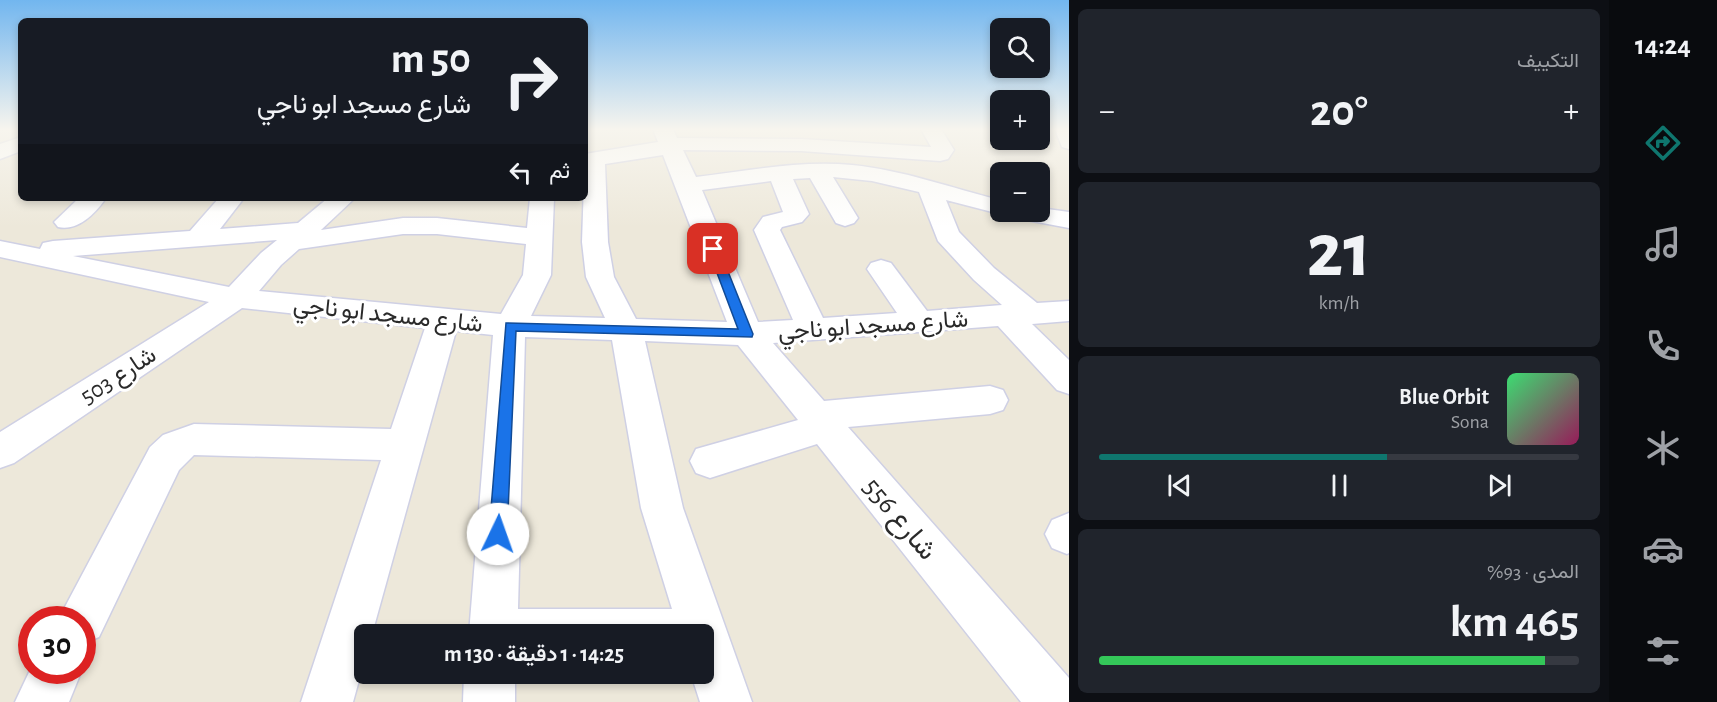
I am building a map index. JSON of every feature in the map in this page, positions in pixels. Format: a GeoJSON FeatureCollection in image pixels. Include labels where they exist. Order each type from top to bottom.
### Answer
{"type":"FeatureCollection","features":[{"type":"Feature","properties":{"kind":"street"},"geometry":{"type":"LineString","coordinates":[[589,162],[600,277],[626,330],[662,508],[701,624]]}},
{"type":"Feature","properties":{"kind":"street","name":"شارع 556"},"geometry":{"type":"LineString","coordinates":[[677,162],[747,334],[821,422],[1043,699]]}},
{"type":"Feature","properties":{"kind":"street"},"geometry":{"type":"LineString","coordinates":[[800,162],[796,214],[793,218],[772,222],[767,230],[813,329]]}},
{"type":"Feature","properties":{"kind":"street"},"geometry":{"type":"LineString","coordinates":[[886,162],[892,179]]}},
{"type":"Feature","properties":{"kind":"street"},"geometry":{"type":"LineString","coordinates":[[799,172],[845,218]]}},
{"type":"Feature","properties":{"kind":"street"},"geometry":{"type":"LineString","coordinates":[[688,185],[799,172],[854,172],[892,179],[990,204]]}},
{"type":"Feature","properties":{"kind":"street"},"geometry":{"type":"LineString","coordinates":[[929,188],[947,236],[984,274],[1069,381]]}},
{"type":"Feature","properties":{"kind":"street"},"geometry":{"type":"LineString","coordinates":[[67,222],[91,201]]}},
{"type":"Feature","properties":{"kind":"street"},"geometry":{"type":"LineString","coordinates":[[197,239],[229,201]]}},
{"type":"Feature","properties":{"kind":"street","name":"شارع 503"},"geometry":{"type":"LineString","coordinates":[[0,453],[236,298],[298,236],[339,201]]}},
{"type":"Feature","properties":{"kind":"street"},"geometry":{"type":"LineString","coordinates":[[493,624],[510,326],[537,275],[542,201]]}},
{"type":"Feature","properties":{"kind":"street"},"geometry":{"type":"LineString","coordinates":[[1050,217],[1069,220]]}},
{"type":"Feature","properties":{"kind":"street"},"geometry":{"type":"LineString","coordinates":[[4,250],[197,239],[298,236],[403,226],[437,226],[541,238]]}},
{"type":"Feature","properties":{"kind":"street","name":"شارع مسجد ابو ناجي"},"geometry":{"type":"LineString","coordinates":[[4,250],[236,298],[510,326],[747,334],[1069,311]]}},
{"type":"Feature","properties":{"kind":"street"},"geometry":{"type":"LineString","coordinates":[[881,269],[919,322]]}},
{"type":"Feature","properties":{"kind":"street"},"geometry":{"type":"LineString","coordinates":[[327,702],[443,320]]}},
{"type":"Feature","properties":{"kind":"street"},"geometry":{"type":"LineString","coordinates":[[710,462],[821,422],[990,400]]}},
{"type":"Feature","properties":{"kind":"street"},"geometry":{"type":"LineString","coordinates":[[89,606],[164,459],[171,449],[182,442],[194,440],[406,445]]}},
{"type":"Feature","properties":{"kind":"street"},"geometry":{"type":"LineString","coordinates":[[714,665],[726,702]]}},
{"type":"Feature","properties":{"kind":"street"},"geometry":{"type":"LineString","coordinates":[[41,702],[50,684]]}},
{"type":"Feature","properties":{"kind":"street"},"geometry":{"type":"LineString","coordinates":[[489,702],[490,684]]}},
{"type":"Feature","properties":{"kind":"route"},"geometry":{"type":"LineString","coordinates":[[498,534],[510,326],[747,334],[713,249]]}}]}
